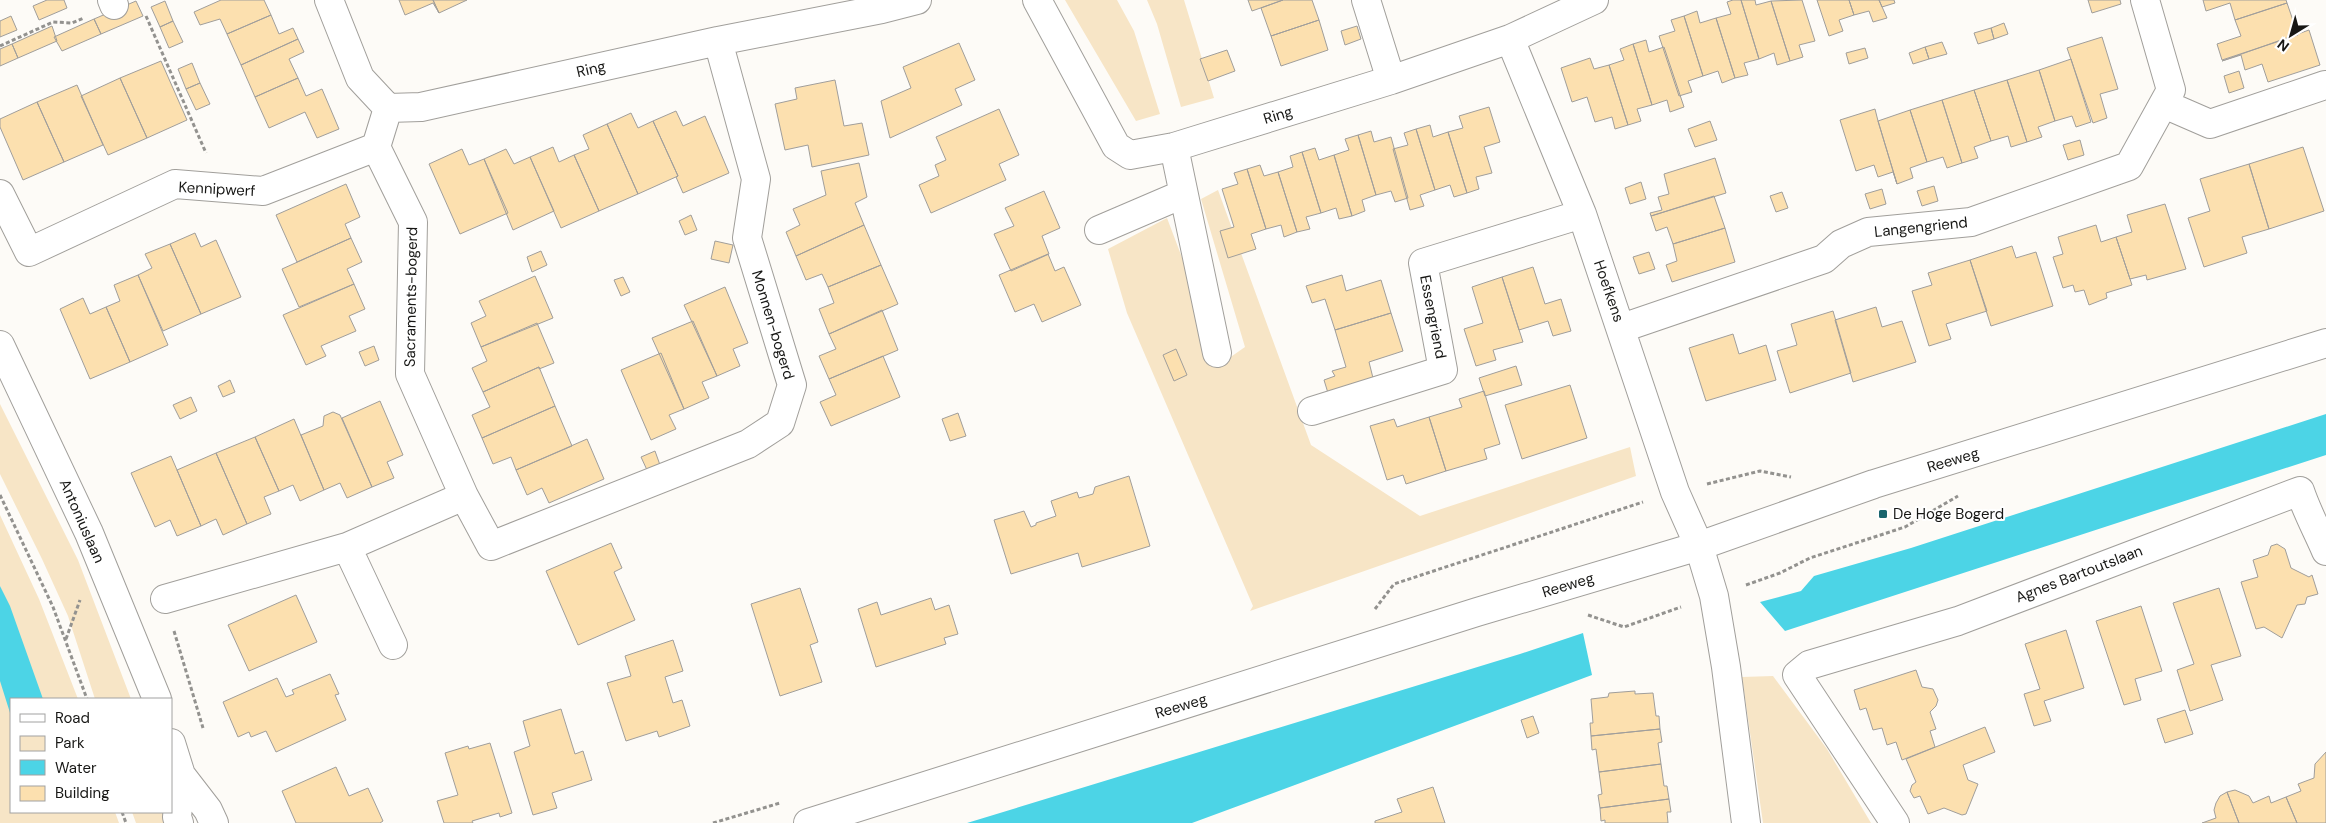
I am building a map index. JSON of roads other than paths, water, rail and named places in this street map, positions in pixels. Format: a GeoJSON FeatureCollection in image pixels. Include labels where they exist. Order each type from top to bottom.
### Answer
{"type":"FeatureCollection","features":[{"type":"Feature","properties":{"kind":"street"},"geometry":{"type":"LineString","coordinates":[[329,0],[360,78],[388,108],[376,146]]}},
{"type":"Feature","properties":{"kind":"street","name":"Ring"},"geometry":{"type":"LineString","coordinates":[[388,108],[421,107],[718,41],[882,9],[916,0]]}},
{"type":"Feature","properties":{"kind":"street","name":"Ring"},"geometry":{"type":"LineString","coordinates":[[1036,0],[1116,146],[1130,155],[1174,147],[1391,80],[1510,39],[1594,0]]}},
{"type":"Feature","properties":{"kind":"street"},"geometry":{"type":"LineString","coordinates":[[1366,0],[1391,80]]}},
{"type":"Feature","properties":{"kind":"street","name":"Langengriend"},"geometry":{"type":"LineString","coordinates":[[1622,328],[1824,259],[1841,244],[1868,232],[1971,222],[2129,166],[2171,90],[2145,0]]}},
{"type":"Feature","properties":{"kind":"street","name":"Hoefkens"},"geometry":{"type":"LineString","coordinates":[[1510,39],[1582,214],[1622,328],[1675,492],[1699,546]]}},
{"type":"Feature","properties":{"kind":"street","name":"Monnen-bogerd"},"geometry":{"type":"LineString","coordinates":[[464,496],[492,546],[748,444],[780,423],[792,384],[747,238],[756,179],[718,41]]}},
{"type":"Feature","properties":{"kind":"street"},"geometry":{"type":"LineString","coordinates":[[2164,104],[2210,124],[2325,84]]}},
{"type":"Feature","properties":{"kind":"street","name":"Sacraments-bogerd"},"geometry":{"type":"LineString","coordinates":[[376,146],[413,222],[410,374],[464,496]]}},
{"type":"Feature","properties":{"kind":"street","name":"Kennipwerf"},"geometry":{"type":"LineString","coordinates":[[0,194],[29,252],[175,184],[263,192],[376,146]]}},
{"type":"Feature","properties":{"kind":"street"},"geometry":{"type":"LineString","coordinates":[[1174,147],[1217,353]]}},
{"type":"Feature","properties":{"kind":"street"},"geometry":{"type":"LineString","coordinates":[[1099,230],[1183,194]]}},
{"type":"Feature","properties":{"kind":"street","name":"Essengriend"},"geometry":{"type":"LineString","coordinates":[[1312,411],[1443,370],[1422,263],[1582,214]]}},
{"type":"Feature","properties":{"kind":"street","name":"Reeweg"},"geometry":{"type":"LineString","coordinates":[[808,823],[1468,615],[1699,546],[1874,484],[2326,342]]}},
{"type":"Feature","properties":{"kind":"street","name":"Antoniuslaan"},"geometry":{"type":"LineString","coordinates":[[0,345],[89,533],[157,698]]}},
{"type":"Feature","properties":{"kind":"street","name":"Agnes Bartoutslaan"},"geometry":{"type":"LineString","coordinates":[[1895,823],[1796,675],[1810,665],[1958,621],[2300,491],[2307,512],[2326,551]]}},
{"type":"Feature","properties":{"kind":"street"},"geometry":{"type":"LineString","coordinates":[[165,599],[347,547],[464,496]]}},
{"type":"Feature","properties":{"kind":"street"},"geometry":{"type":"LineString","coordinates":[[1699,546],[1714,596],[1726,667],[1746,823]]}},
{"type":"Feature","properties":{"kind":"street"},"geometry":{"type":"LineString","coordinates":[[347,547],[393,645]]}},
{"type":"Feature","properties":{"kind":"street"},"geometry":{"type":"LineString","coordinates":[[172,746],[181,775],[208,810],[214,823]]}},
{"type":"Feature","properties":{"kind":"street"},"geometry":{"type":"LineString","coordinates":[[179,823],[177,817],[181,775]]}},
{"type":"Feature","properties":{"kind":"water"},"geometry":{"type":"Polygon","coordinates":[[[2326,414],[2326,455],[1785,631],[1760,602],[1801,591],[1814,576],[1911,548],[2326,414]]]}},
{"type":"Feature","properties":{"kind":"water"},"geometry":{"type":"Polygon","coordinates":[[[0,586],[10,606],[43,698],[10,698],[10,713],[0,681],[0,586]]]}},
{"type":"Feature","properties":{"kind":"water"},"geometry":{"type":"Polygon","coordinates":[[[1583,633],[1592,675],[1192,823],[967,823],[1520,654],[1583,633]]]}},
{"type":"Feature","properties":{"kind":"place","name":"De Hoge Bogerd"},"geometry":{"type":"Point","coordinates":[1883,514]}}]}
